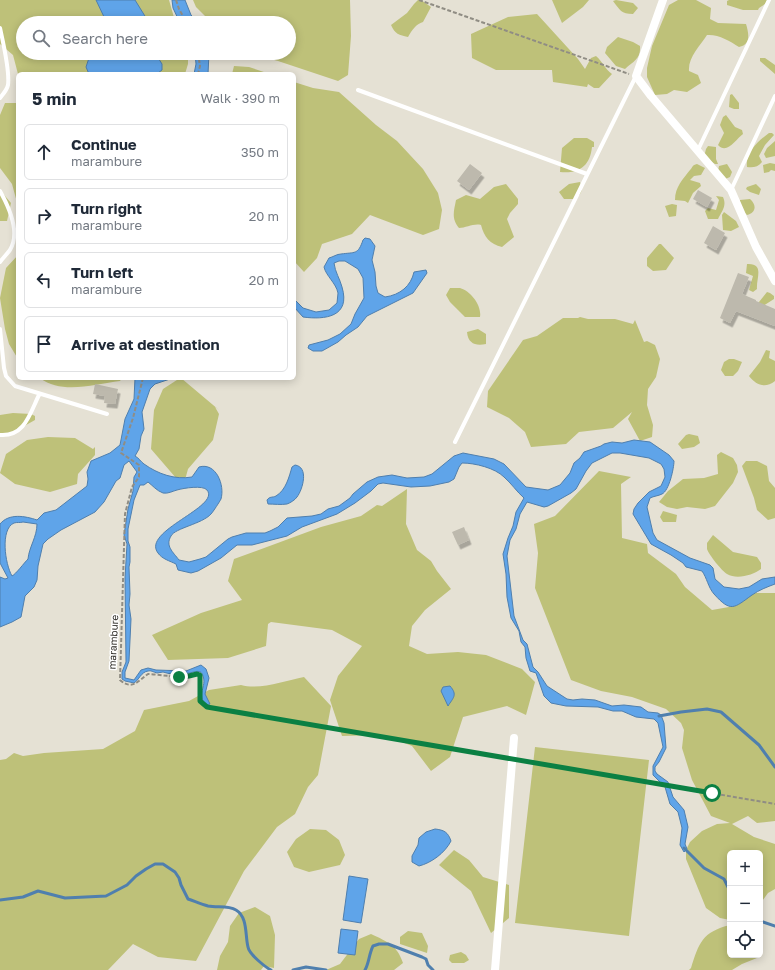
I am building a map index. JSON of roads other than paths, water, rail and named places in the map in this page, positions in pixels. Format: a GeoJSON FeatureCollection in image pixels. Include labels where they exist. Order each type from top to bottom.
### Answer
{"type":"FeatureCollection","features":[{"type":"Feature","properties":{"kind":"street"},"geometry":{"type":"LineString","coordinates":[[663,0],[636,76],[651,96],[731,190],[756,247],[775,281]]}},
{"type":"Feature","properties":{"kind":"street"},"geometry":{"type":"LineString","coordinates":[[495,970],[514,738]]}},
{"type":"Feature","properties":{"kind":"lane"},"geometry":{"type":"LineString","coordinates":[[698,150],[769,0]]}},
{"type":"Feature","properties":{"kind":"lane"},"geometry":{"type":"LineString","coordinates":[[0,28],[8,84],[6,90],[0,98]]}},
{"type":"Feature","properties":{"kind":"lane"},"geometry":{"type":"LineString","coordinates":[[0,48],[4,53]]}},
{"type":"Feature","properties":{"kind":"lane"},"geometry":{"type":"LineString","coordinates":[[455,442],[636,76]]}},
{"type":"Feature","properties":{"kind":"lane"},"geometry":{"type":"LineString","coordinates":[[358,90],[587,174]]}},
{"type":"Feature","properties":{"kind":"lane"},"geometry":{"type":"LineString","coordinates":[[731,190],[775,96]]}},
{"type":"Feature","properties":{"kind":"lane"},"geometry":{"type":"LineString","coordinates":[[0,191],[12,215],[14,238],[10,249],[0,262]]}},
{"type":"Feature","properties":{"kind":"lane"},"geometry":{"type":"LineString","coordinates":[[0,328],[6,376],[15,386],[39,395],[107,414]]}},
{"type":"Feature","properties":{"kind":"lane"},"geometry":{"type":"LineString","coordinates":[[0,435],[12,434],[18,431],[24,424],[39,395]]}},
{"type":"Feature","properties":{"kind":"water"},"geometry":{"type":"Polygon","coordinates":[[[96,0],[135,0],[145,16],[104,16],[96,0]]]}},
{"type":"Feature","properties":{"kind":"water"},"geometry":{"type":"Polygon","coordinates":[[[172,0],[185,0],[192,16],[177,16],[173,8],[172,0]]]}},
{"type":"Feature","properties":{"kind":"water"},"geometry":{"type":"Polygon","coordinates":[[[88,60],[159,60],[162,64],[162,70],[159,72],[88,72],[86,67],[88,60]]]}},
{"type":"Feature","properties":{"kind":"water"},"geometry":{"type":"Polygon","coordinates":[[[196,60],[209,60],[208,72],[194,72],[196,60]]]}},
{"type":"Feature","properties":{"kind":"water"},"geometry":{"type":"Polygon","coordinates":[[[365,238],[370,239],[375,246],[372,260],[376,286],[378,293],[385,297],[400,292],[404,289],[413,277],[414,272],[426,270],[427,273],[413,293],[367,316],[358,327],[338,342],[322,351],[313,351],[308,348],[309,345],[328,340],[340,334],[351,324],[364,298],[363,278],[358,269],[345,261],[334,263],[342,287],[344,297],[343,305],[334,314],[327,317],[303,317],[296,309],[296,301],[303,308],[316,312],[329,310],[337,303],[337,289],[324,267],[329,258],[338,254],[353,253],[358,250],[365,238]]]}},
{"type":"Feature","properties":{"kind":"water"},"geometry":{"type":"Polygon","coordinates":[[[135,380],[167,380],[155,384],[150,389],[142,412],[144,429],[141,436],[139,449],[135,456],[155,471],[173,477],[192,477],[199,467],[205,466],[214,471],[218,476],[222,487],[222,493],[221,499],[215,509],[202,521],[173,533],[169,540],[170,549],[179,560],[189,562],[206,557],[232,537],[246,533],[265,533],[278,527],[287,518],[321,514],[328,509],[339,506],[367,482],[378,477],[392,475],[407,478],[424,477],[432,474],[454,456],[463,453],[494,459],[504,464],[526,487],[548,490],[560,485],[570,473],[574,463],[584,452],[604,444],[612,442],[622,443],[634,440],[650,442],[669,455],[674,461],[672,474],[667,489],[662,494],[650,498],[647,507],[653,533],[657,540],[690,558],[710,565],[713,568],[715,579],[724,587],[739,589],[749,587],[762,579],[775,577],[775,584],[766,587],[737,605],[729,606],[714,594],[702,571],[686,567],[683,563],[671,555],[651,544],[633,514],[638,503],[649,492],[661,486],[665,477],[664,469],[661,464],[649,458],[620,453],[612,453],[592,463],[576,489],[548,506],[544,507],[527,502],[520,514],[516,529],[510,540],[507,556],[514,616],[523,640],[527,644],[533,667],[547,686],[567,699],[595,700],[612,706],[624,705],[641,707],[648,712],[658,713],[661,715],[664,723],[666,748],[655,767],[655,771],[668,782],[673,797],[684,810],[688,827],[685,844],[687,849],[684,852],[680,845],[682,828],[678,812],[670,804],[665,787],[653,775],[653,766],[663,747],[658,723],[654,719],[636,717],[622,711],[613,711],[598,707],[566,706],[551,703],[544,696],[536,673],[530,671],[526,658],[525,647],[521,642],[519,631],[511,618],[507,597],[503,554],[513,526],[516,512],[524,498],[507,479],[495,471],[484,467],[462,463],[454,479],[449,482],[430,486],[411,487],[383,483],[378,484],[355,503],[337,514],[302,527],[287,536],[252,545],[237,545],[221,558],[198,571],[191,573],[178,570],[176,564],[158,553],[156,545],[160,536],[203,504],[208,497],[207,490],[205,488],[193,487],[163,493],[148,482],[144,485],[140,485],[134,500],[128,529],[128,541],[130,547],[129,605],[131,619],[129,661],[125,672],[125,678],[134,680],[141,670],[148,668],[156,670],[186,671],[201,665],[206,669],[209,678],[205,694],[210,704],[206,705],[203,701],[202,694],[204,680],[202,673],[198,671],[187,674],[170,674],[149,671],[144,673],[134,683],[122,679],[122,672],[126,662],[125,578],[127,544],[124,535],[128,509],[133,491],[134,477],[137,472],[129,461],[124,465],[120,478],[116,481],[104,502],[95,512],[61,530],[43,544],[38,566],[37,580],[34,587],[25,596],[21,617],[0,627],[0,577],[5,579],[8,578],[0,563],[0,524],[8,518],[17,516],[37,520],[44,513],[56,510],[87,486],[87,472],[91,461],[110,453],[120,445],[125,419],[134,399],[135,380]],[[23,522],[14,523],[7,532],[5,539],[6,556],[7,564],[12,576],[28,559],[36,533],[37,524],[23,522]]]}},
{"type":"Feature","properties":{"kind":"water"},"geometry":{"type":"Polygon","coordinates":[[[295,465],[302,470],[304,479],[297,497],[287,504],[268,504],[267,500],[276,496],[287,483],[292,467],[295,465]]]}},
{"type":"Feature","properties":{"kind":"water"},"geometry":{"type":"Polygon","coordinates":[[[450,686],[454,694],[453,699],[448,706],[441,691],[443,687],[450,686]]]}},
{"type":"Feature","properties":{"kind":"water"},"geometry":{"type":"Polygon","coordinates":[[[435,829],[445,832],[451,841],[445,850],[437,857],[428,863],[419,866],[412,862],[412,856],[418,845],[419,838],[426,832],[435,829]]]}},
{"type":"Feature","properties":{"kind":"water"},"geometry":{"type":"Polygon","coordinates":[[[349,876],[368,879],[361,923],[343,920],[349,876]]]}},
{"type":"Feature","properties":{"kind":"water"},"geometry":{"type":"Polygon","coordinates":[[[341,929],[358,931],[355,955],[338,953],[341,929]]]}},
{"type":"Feature","properties":{"kind":"waterway"},"geometry":{"type":"LineString","coordinates":[[659,716],[707,709],[721,712],[759,745],[775,767]]}},
{"type":"Feature","properties":{"kind":"waterway"},"geometry":{"type":"LineString","coordinates":[[684,848],[704,868],[724,879],[728,886]]}},
{"type":"Feature","properties":{"kind":"waterway"},"geometry":{"type":"LineString","coordinates":[[0,900],[23,897],[38,891],[65,898],[106,896],[127,885],[146,869],[155,864],[163,864],[175,872],[188,899],[208,906],[233,908],[240,913],[243,917],[249,950],[258,960],[271,970]]}},
{"type":"Feature","properties":{"kind":"waterway"},"geometry":{"type":"LineString","coordinates":[[763,922],[775,926]]}},
{"type":"Feature","properties":{"kind":"waterway"},"geometry":{"type":"LineString","coordinates":[[365,970],[373,946],[379,944],[388,944],[422,957],[426,959],[428,965],[433,970]]}},
{"type":"Feature","properties":{"kind":"waterway"},"geometry":{"type":"LineString","coordinates":[[293,970],[306,967],[326,970]]}}]}
